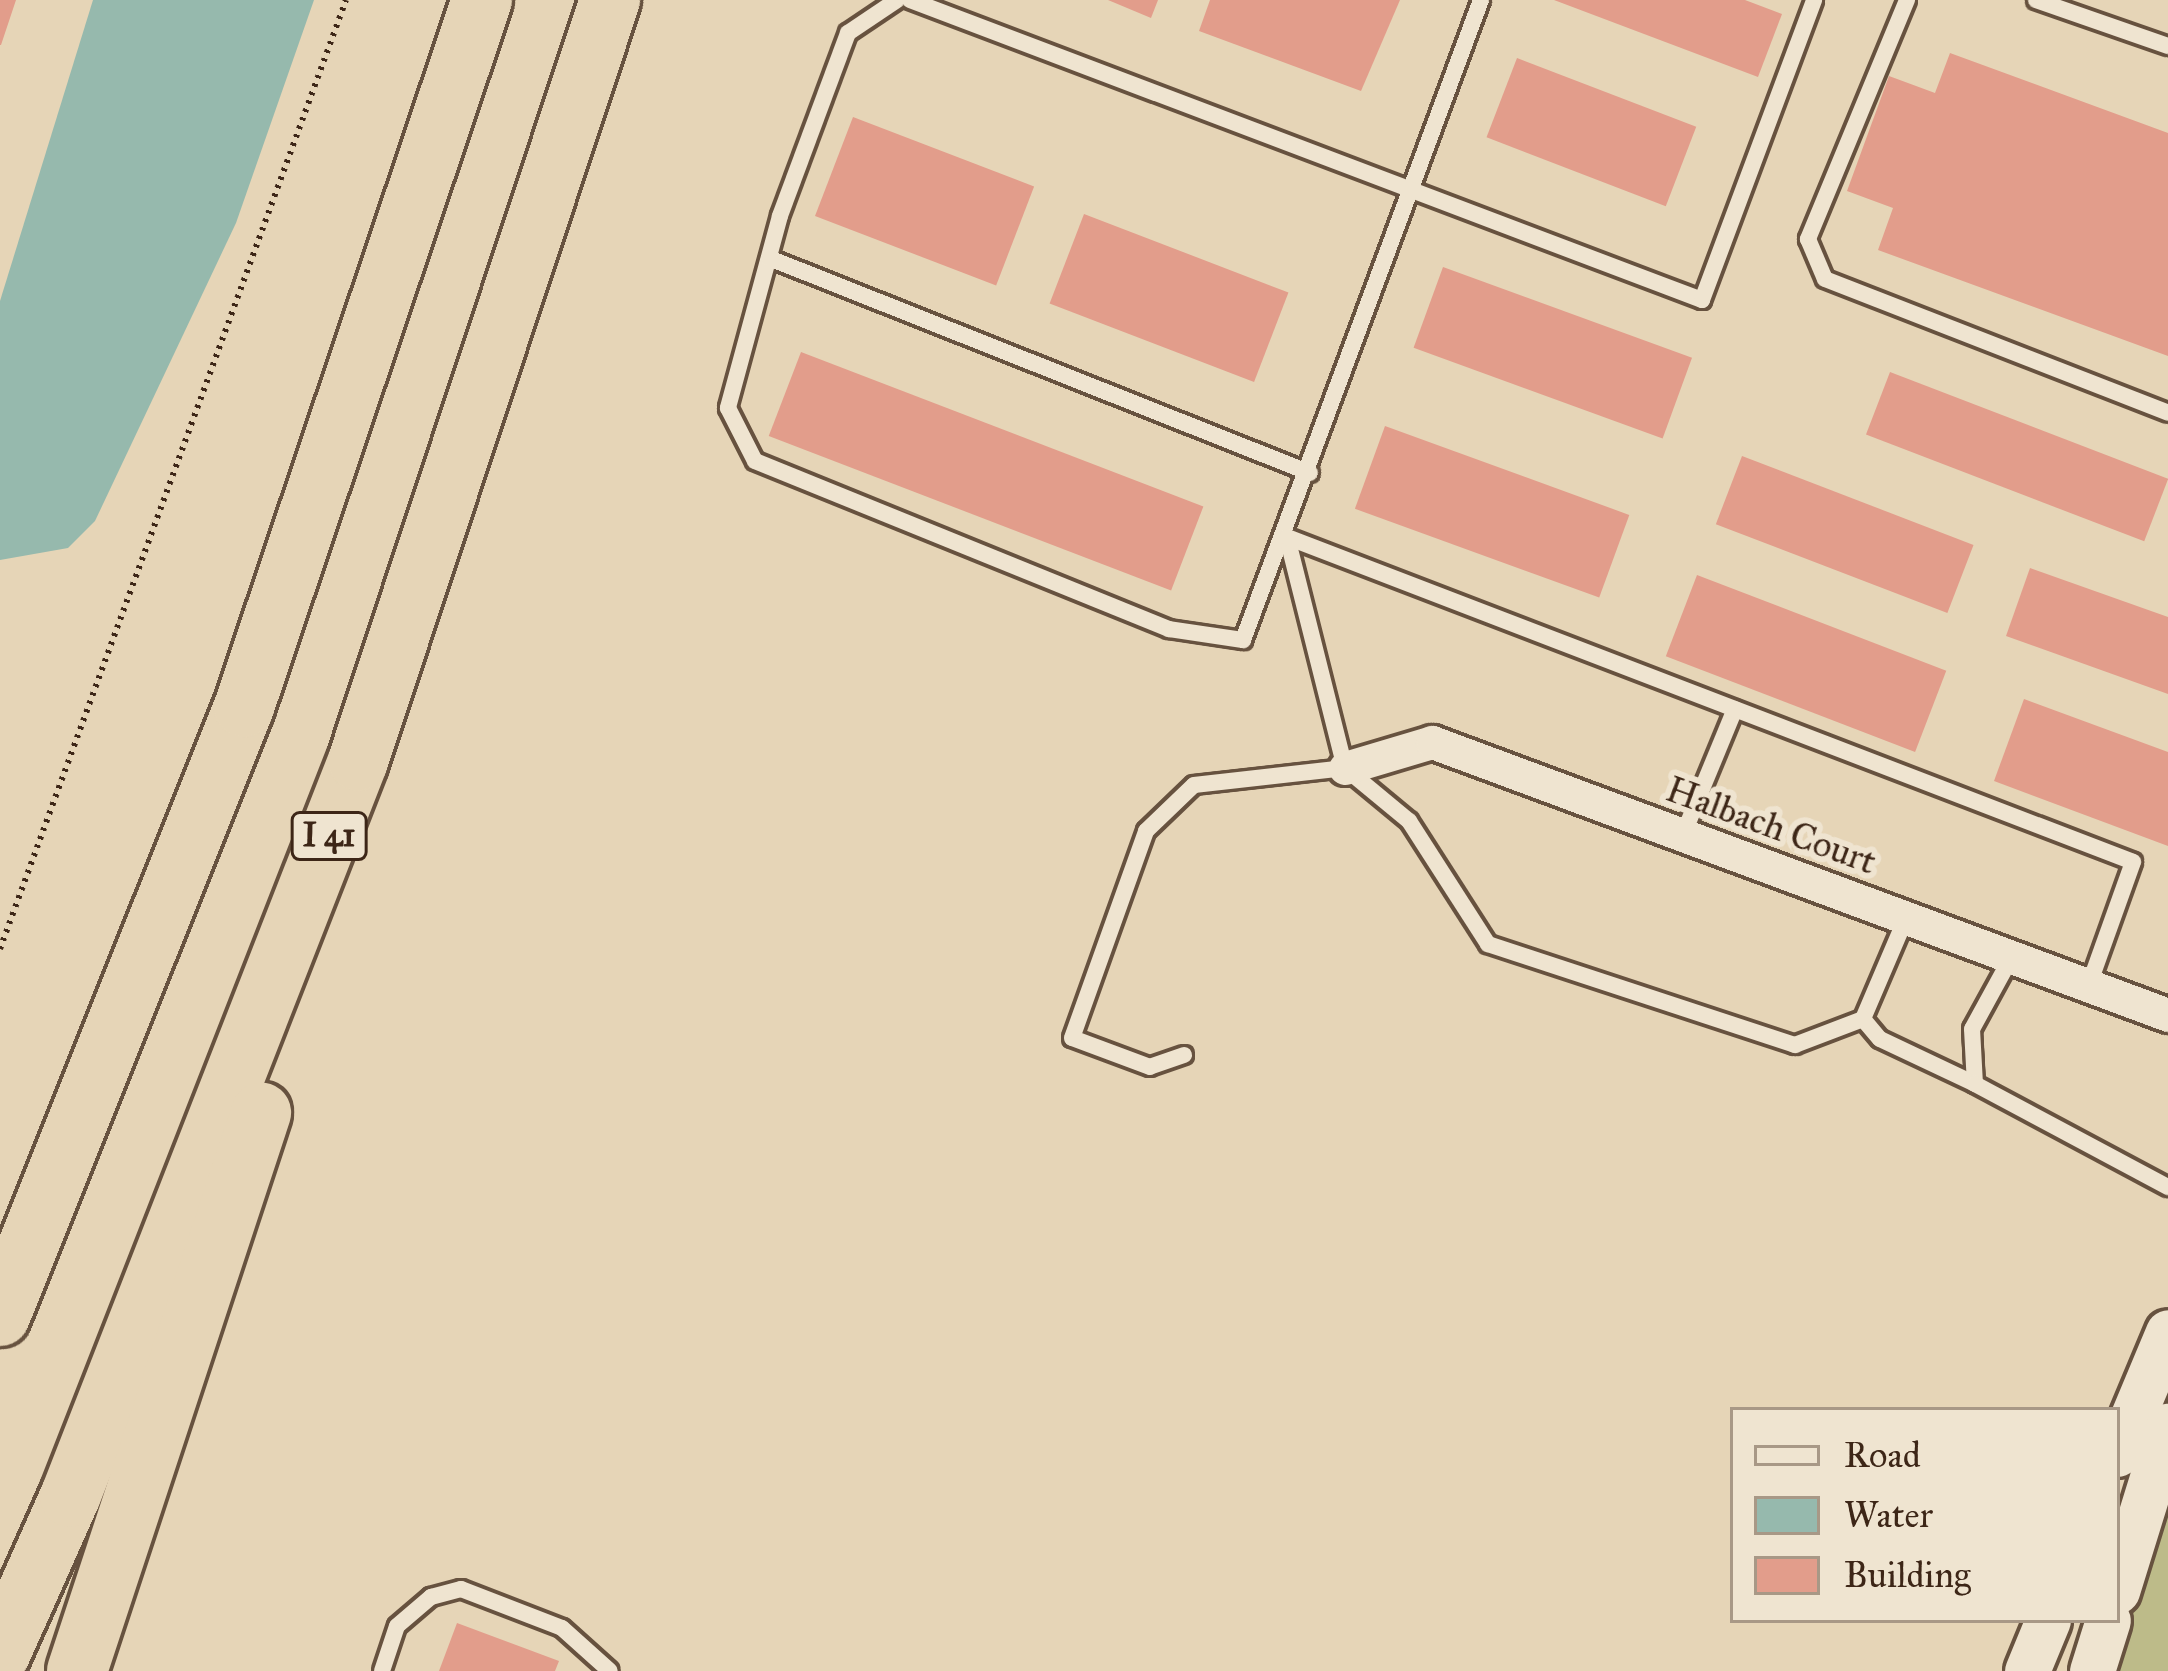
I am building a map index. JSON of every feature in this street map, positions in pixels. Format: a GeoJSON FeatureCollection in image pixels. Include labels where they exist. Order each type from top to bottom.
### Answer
{"type":"FeatureCollection","features":[{"type":"Feature","properties":{"kind":"highway"},"geometry":{"type":"LineString","coordinates":[[0,1316],[244,707],[482,0]]}},
{"type":"Feature","properties":{"kind":"highway","name":"I 41"},"geometry":{"type":"LineString","coordinates":[[0,1654],[70,1497],[358,761],[610,0]]}},
{"type":"Feature","properties":{"kind":"highway"},"geometry":{"type":"LineString","coordinates":[[77,1671],[270,1085],[358,761]]}},
{"type":"Feature","properties":{"kind":"main road"},"geometry":{"type":"LineString","coordinates":[[2120,1447],[2168,1332]]}},
{"type":"Feature","properties":{"kind":"main road"},"geometry":{"type":"LineString","coordinates":[[2120,1581],[2168,1426]]}},
{"type":"Feature","properties":{"kind":"main road"},"geometry":{"type":"LineString","coordinates":[[2027,1671],[2047,1623]]}},
{"type":"Feature","properties":{"kind":"main road"},"geometry":{"type":"LineString","coordinates":[[2092,1671],[2107,1623]]}},
{"type":"Feature","properties":{"kind":"street","name":"Halbach Court"},"geometry":{"type":"LineString","coordinates":[[1345,768],[1432,742],[2168,1015]]}},
{"type":"Feature","properties":{"kind":"lane"},"geometry":{"type":"LineString","coordinates":[[897,0],[848,33],[769,257],[728,408],[754,460],[1168,629],[1243,640],[1287,537],[1481,0]]}},
{"type":"Feature","properties":{"kind":"lane"},"geometry":{"type":"LineString","coordinates":[[910,0],[1702,300],[1814,0]]}},
{"type":"Feature","properties":{"kind":"lane"},"geometry":{"type":"LineString","coordinates":[[1906,0],[1808,239],[1825,279],[2168,413]]}},
{"type":"Feature","properties":{"kind":"lane"},"geometry":{"type":"LineString","coordinates":[[2036,0],[2168,46]]}},
{"type":"Feature","properties":{"kind":"lane"},"geometry":{"type":"LineString","coordinates":[[769,257],[1310,472]]}},
{"type":"Feature","properties":{"kind":"lane"},"geometry":{"type":"LineString","coordinates":[[1287,537],[2133,862],[2089,986]]}},
{"type":"Feature","properties":{"kind":"lane"},"geometry":{"type":"LineString","coordinates":[[1287,537],[1345,768],[1409,821],[1488,944],[1795,1045],[1863,1019],[1906,918]]}},
{"type":"Feature","properties":{"kind":"lane"},"geometry":{"type":"LineString","coordinates":[[1683,835],[1735,709]]}},
{"type":"Feature","properties":{"kind":"lane"},"geometry":{"type":"LineString","coordinates":[[1184,1055],[1150,1067],[1072,1038],[1146,831],[1195,785],[1345,768]]}},
{"type":"Feature","properties":{"kind":"lane"},"geometry":{"type":"LineString","coordinates":[[1976,1084],[1972,1029],[2012,956]]}},
{"type":"Feature","properties":{"kind":"lane"},"geometry":{"type":"LineString","coordinates":[[1863,1019],[1880,1040],[1976,1084],[2168,1186]]}},
{"type":"Feature","properties":{"kind":"lane"},"geometry":{"type":"LineString","coordinates":[[382,1671],[397,1626],[431,1597],[461,1589],[562,1628],[610,1671]]}},
{"type":"Feature","properties":{"kind":"path"},"geometry":{"type":"LineString","coordinates":[[0,949],[346,0]]}},
{"type":"Feature","properties":{"kind":"shaded area"},"geometry":{"type":"Polygon","coordinates":[[[2168,1426],[2168,1671],[2092,1671],[2107,1623],[2120,1623],[2120,1581],[2168,1426]]]}},
{"type":"Feature","properties":{"kind":"water"},"geometry":{"type":"Polygon","coordinates":[[[93,0],[314,0],[236,223],[95,521],[68,548],[0,560],[0,301],[93,0]]]}},
{"type":"Feature","properties":{"kind":"building"},"geometry":{"type":"Polygon","coordinates":[[[0,0],[16,0],[1,45],[0,45],[0,0]]]}},
{"type":"Feature","properties":{"kind":"building"},"geometry":{"type":"Polygon","coordinates":[[[1108,0],[1158,0],[1151,18],[1108,0]]]}},
{"type":"Feature","properties":{"kind":"building"},"geometry":{"type":"Polygon","coordinates":[[[1210,0],[1400,0],[1361,91],[1199,31],[1210,0]]]}},
{"type":"Feature","properties":{"kind":"building"},"geometry":{"type":"Polygon","coordinates":[[[1554,0],[1745,0],[1782,14],[1758,77],[1554,0]]]}},
{"type":"Feature","properties":{"kind":"building"},"geometry":{"type":"Polygon","coordinates":[[[1950,53],[2168,133],[2168,356],[1878,250],[1893,208],[1847,191],[1889,76],[1935,93],[1950,53]]]}},
{"type":"Feature","properties":{"kind":"building"},"geometry":{"type":"Polygon","coordinates":[[[1517,58],[1696,127],[1666,206],[1487,137],[1517,58]]]}},
{"type":"Feature","properties":{"kind":"building"},"geometry":{"type":"Polygon","coordinates":[[[853,117],[1034,187],[996,285],[815,216],[853,117]]]}},
{"type":"Feature","properties":{"kind":"building"},"geometry":{"type":"Polygon","coordinates":[[[1084,214],[1288,292],[1254,382],[1050,304],[1084,214]]]}},
{"type":"Feature","properties":{"kind":"building"},"geometry":{"type":"Polygon","coordinates":[[[1443,267],[1692,358],[1663,438],[1414,348],[1443,267]]]}},
{"type":"Feature","properties":{"kind":"building"},"geometry":{"type":"Polygon","coordinates":[[[801,352],[1203,506],[1171,590],[769,436],[801,352]]]}},
{"type":"Feature","properties":{"kind":"building"},"geometry":{"type":"Polygon","coordinates":[[[1890,372],[2168,479],[2144,541],[1866,435],[1890,372]]]}},
{"type":"Feature","properties":{"kind":"building"},"geometry":{"type":"Polygon","coordinates":[[[1385,426],[1629,515],[1599,598],[1355,509],[1385,426]]]}},
{"type":"Feature","properties":{"kind":"building"},"geometry":{"type":"Polygon","coordinates":[[[1742,456],[1974,545],[1947,613],[1716,524],[1742,456]]]}},
{"type":"Feature","properties":{"kind":"building"},"geometry":{"type":"Polygon","coordinates":[[[2030,568],[2168,617],[2168,694],[2006,636],[2030,568]]]}},
{"type":"Feature","properties":{"kind":"building"},"geometry":{"type":"Polygon","coordinates":[[[1697,575],[1946,671],[1915,752],[1666,656],[1697,575]]]}},
{"type":"Feature","properties":{"kind":"building"},"geometry":{"type":"Polygon","coordinates":[[[2024,699],[2168,752],[2168,846],[1994,781],[2024,699]]]}},
{"type":"Feature","properties":{"kind":"building"},"geometry":{"type":"Polygon","coordinates":[[[457,1623],[559,1661],[555,1671],[439,1671],[457,1623]]]}}]}
